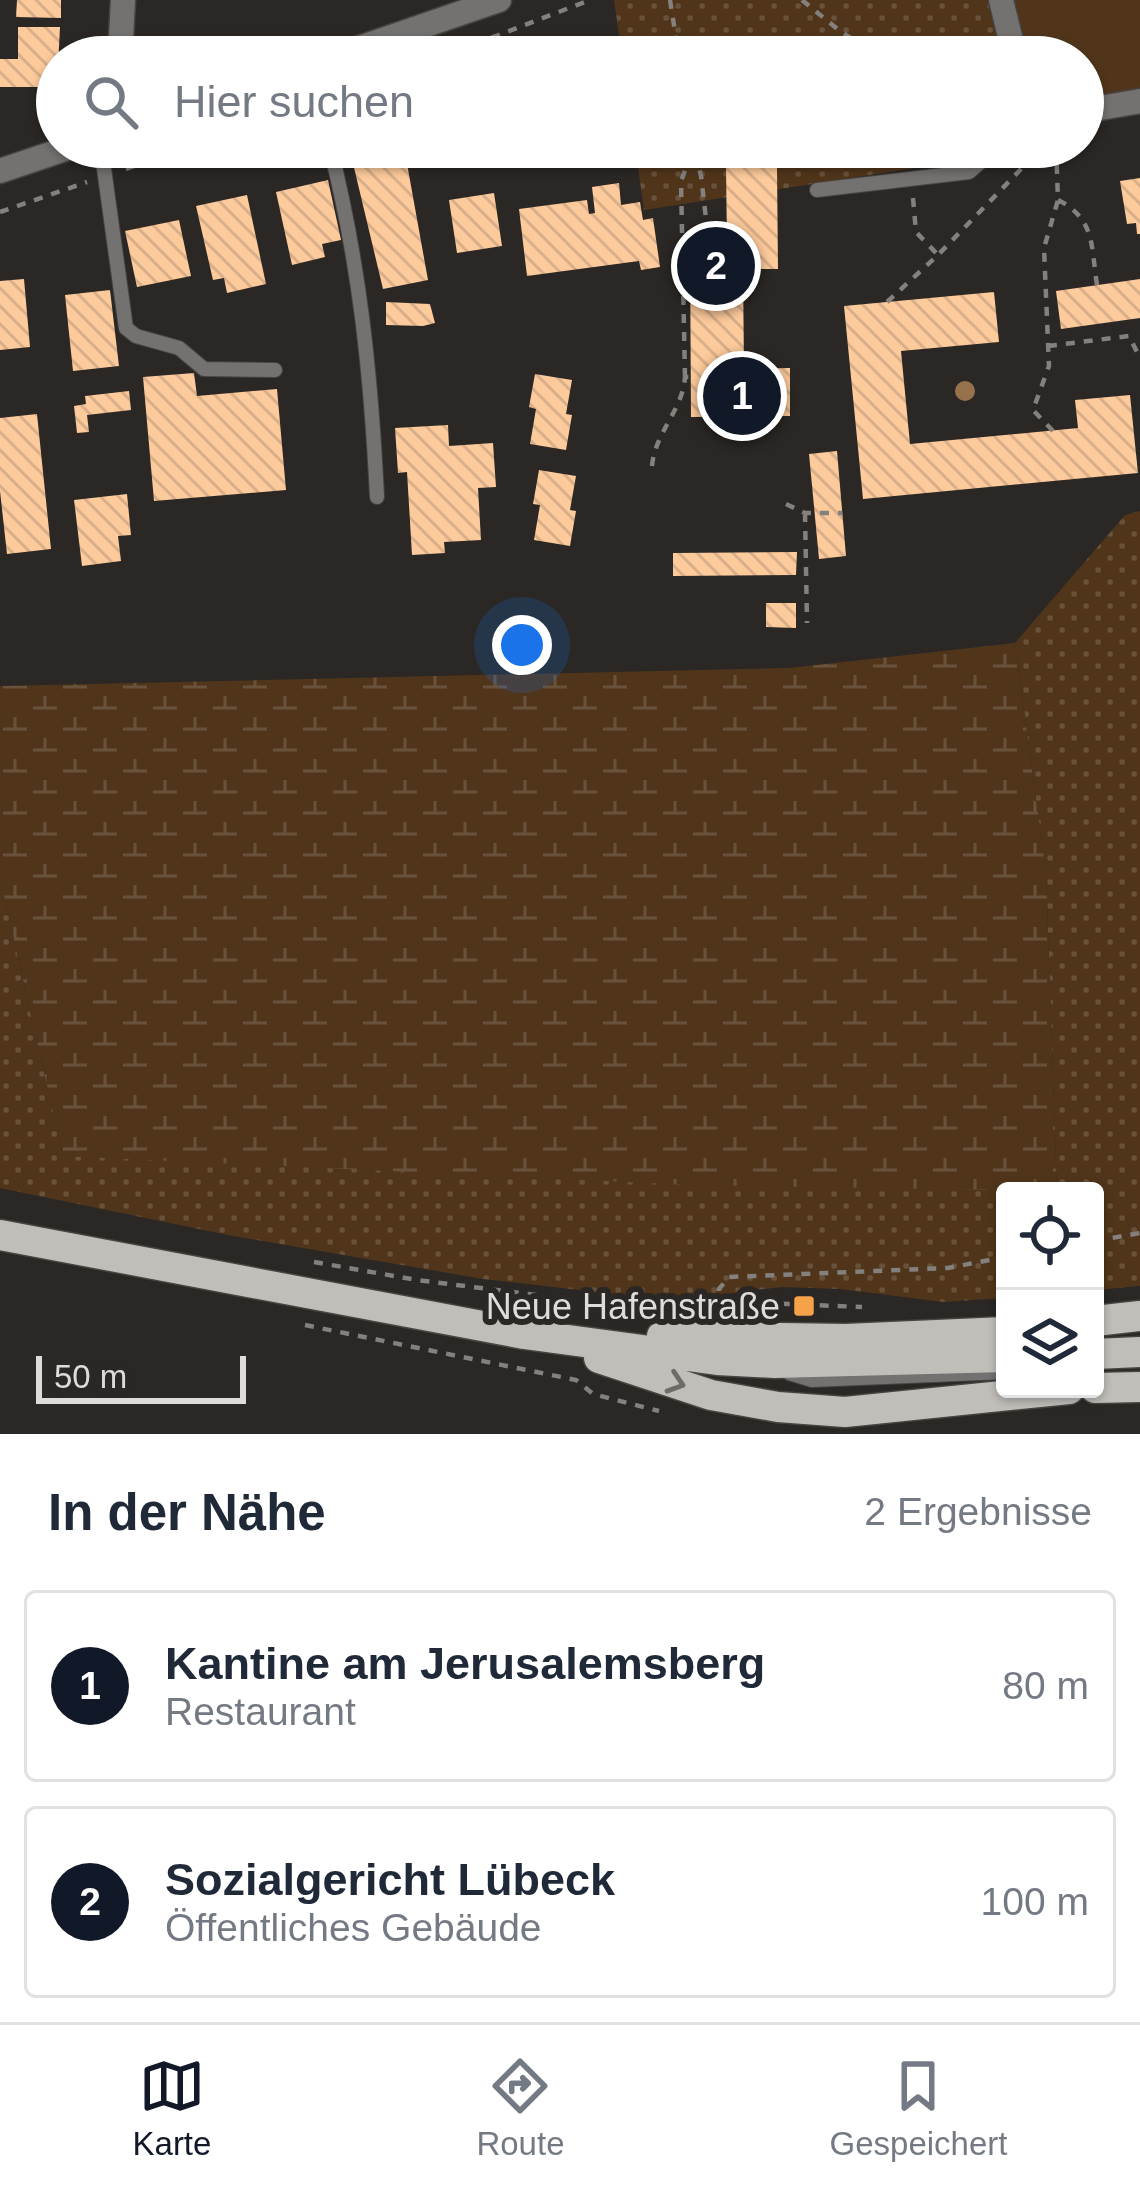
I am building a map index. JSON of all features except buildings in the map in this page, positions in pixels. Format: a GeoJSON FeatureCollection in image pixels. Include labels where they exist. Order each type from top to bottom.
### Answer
{"type":"FeatureCollection","features":[{"type":"Feature","properties":{"kind":"main road"},"geometry":{"type":"LineString","coordinates":[[0,1235],[524,1334],[717,1360],[996,1358]]}},
{"type":"Feature","properties":{"kind":"main road"},"geometry":{"type":"LineString","coordinates":[[1104,1321],[1140,1316]]}},
{"type":"Feature","properties":{"kind":"main road"},"geometry":{"type":"LineString","coordinates":[[524,1334],[845,1339],[996,1332]]}},
{"type":"Feature","properties":{"kind":"main road"},"geometry":{"type":"LineString","coordinates":[[524,1334],[711,1395],[778,1407],[844,1412],[996,1396]]}},
{"type":"Feature","properties":{"kind":"main road"},"geometry":{"type":"LineString","coordinates":[[1104,1354],[1140,1352]]}},
{"type":"Feature","properties":{"kind":"street"},"geometry":{"type":"LineString","coordinates":[[121,36],[124,0]]}},
{"type":"Feature","properties":{"kind":"street"},"geometry":{"type":"LineString","coordinates":[[394,36],[499,0]]}},
{"type":"Feature","properties":{"kind":"street"},"geometry":{"type":"LineString","coordinates":[[1001,0],[1010,36]]}},
{"type":"Feature","properties":{"kind":"street"},"geometry":{"type":"LineString","coordinates":[[1104,107],[1140,101]]}},
{"type":"Feature","properties":{"kind":"street"},"geometry":{"type":"LineString","coordinates":[[0,171],[36,159]]}},
{"type":"Feature","properties":{"kind":"lane"},"geometry":{"type":"LineString","coordinates":[[104,168],[126,328],[136,336],[179,349],[204,369],[275,370]]}},
{"type":"Feature","properties":{"kind":"lane"},"geometry":{"type":"LineString","coordinates":[[335,168],[358,281],[377,497]]}},
{"type":"Feature","properties":{"kind":"lane"},"geometry":{"type":"LineString","coordinates":[[817,190],[974,168]]}},
{"type":"Feature","properties":{"kind":"lane"},"geometry":{"type":"LineString","coordinates":[[743,1361],[812,1380],[996,1372]]}},
{"type":"Feature","properties":{"kind":"path"},"geometry":{"type":"LineString","coordinates":[[496,36],[590,0]]}},
{"type":"Feature","properties":{"kind":"path"},"geometry":{"type":"LineString","coordinates":[[670,0],[676,36]]}},
{"type":"Feature","properties":{"kind":"path"},"geometry":{"type":"LineString","coordinates":[[802,0],[848,36]]}},
{"type":"Feature","properties":{"kind":"path"},"geometry":{"type":"LineString","coordinates":[[652,466],[659,438],[684,394],[688,376],[682,181],[687,168]]}},
{"type":"Feature","properties":{"kind":"path"},"geometry":{"type":"LineString","coordinates":[[699,168],[709,244]]}},
{"type":"Feature","properties":{"kind":"path"},"geometry":{"type":"LineString","coordinates":[[887,302],[1022,168]]}},
{"type":"Feature","properties":{"kind":"path"},"geometry":{"type":"LineString","coordinates":[[1053,431],[1033,410],[1049,366],[1044,248],[1058,200],[1057,168]]}},
{"type":"Feature","properties":{"kind":"path"},"geometry":{"type":"LineString","coordinates":[[911,178],[916,232],[938,255]]}},
{"type":"Feature","properties":{"kind":"path"},"geometry":{"type":"LineString","coordinates":[[1058,200],[1083,218],[1097,285]]}},
{"type":"Feature","properties":{"kind":"path"},"geometry":{"type":"LineString","coordinates":[[1048,346],[1129,336],[1140,358]]}},
{"type":"Feature","properties":{"kind":"path"},"geometry":{"type":"LineString","coordinates":[[786,504],[805,514],[842,513]]}},
{"type":"Feature","properties":{"kind":"path"},"geometry":{"type":"LineString","coordinates":[[805,514],[807,623]]}},
{"type":"Feature","properties":{"kind":"path"},"geometry":{"type":"LineString","coordinates":[[1104,1239],[1140,1233]]}},
{"type":"Feature","properties":{"kind":"path"},"geometry":{"type":"LineString","coordinates":[[718,1313],[719,1289],[729,1277],[949,1268],[996,1259]]}},
{"type":"Feature","properties":{"kind":"path"},"geometry":{"type":"LineString","coordinates":[[301,1260],[646,1309]]}},
{"type":"Feature","properties":{"kind":"path"},"geometry":{"type":"LineString","coordinates":[[741,1308],[764,1303],[864,1307]]}},
{"type":"Feature","properties":{"kind":"green space"},"geometry":{"type":"Polygon","coordinates":[[[614,0],[987,0],[996,36],[619,36],[614,0]]]}},
{"type":"Feature","properties":{"kind":"green space"},"geometry":{"type":"Polygon","coordinates":[[[1012,0],[1140,0],[1140,89],[1104,96],[1104,36],[1021,36],[1012,0]]]}},
{"type":"Feature","properties":{"kind":"green space"},"geometry":{"type":"Polygon","coordinates":[[[638,168],[915,168],[644,210],[638,168]]]}},
{"type":"Feature","properties":{"kind":"green space"},"geometry":{"type":"Polygon","coordinates":[[[1140,511],[1140,1286],[1104,1289],[1104,1182],[1057,1182],[1046,873],[1015,643],[1125,515],[1140,511]]]}},
{"type":"Feature","properties":{"kind":"green space"},"geometry":{"type":"Polygon","coordinates":[[[1015,643],[1046,873],[1057,1182],[996,1182],[996,1190],[690,1185],[63,1156],[0,878],[0,686],[789,668],[1015,643]]]}},
{"type":"Feature","properties":{"kind":"green space"},"geometry":{"type":"Polygon","coordinates":[[[0,878],[63,1156],[996,1189],[996,1299],[943,1302],[783,1287],[684,1302],[483,1279],[233,1236],[0,1188],[0,878]]]}},
{"type":"Feature","properties":{"kind":"place","name":"Sozialgericht Lübeck"},"geometry":{"type":"Point","coordinates":[716,266]}},
{"type":"Feature","properties":{"kind":"place","name":"Kantine am Jerusalemsberg"},"geometry":{"type":"Point","coordinates":[742,396]}},
{"type":"Feature","properties":{"kind":"place","name":"Neue Hafenstraße"},"geometry":{"type":"Point","coordinates":[804,1306]}}]}
